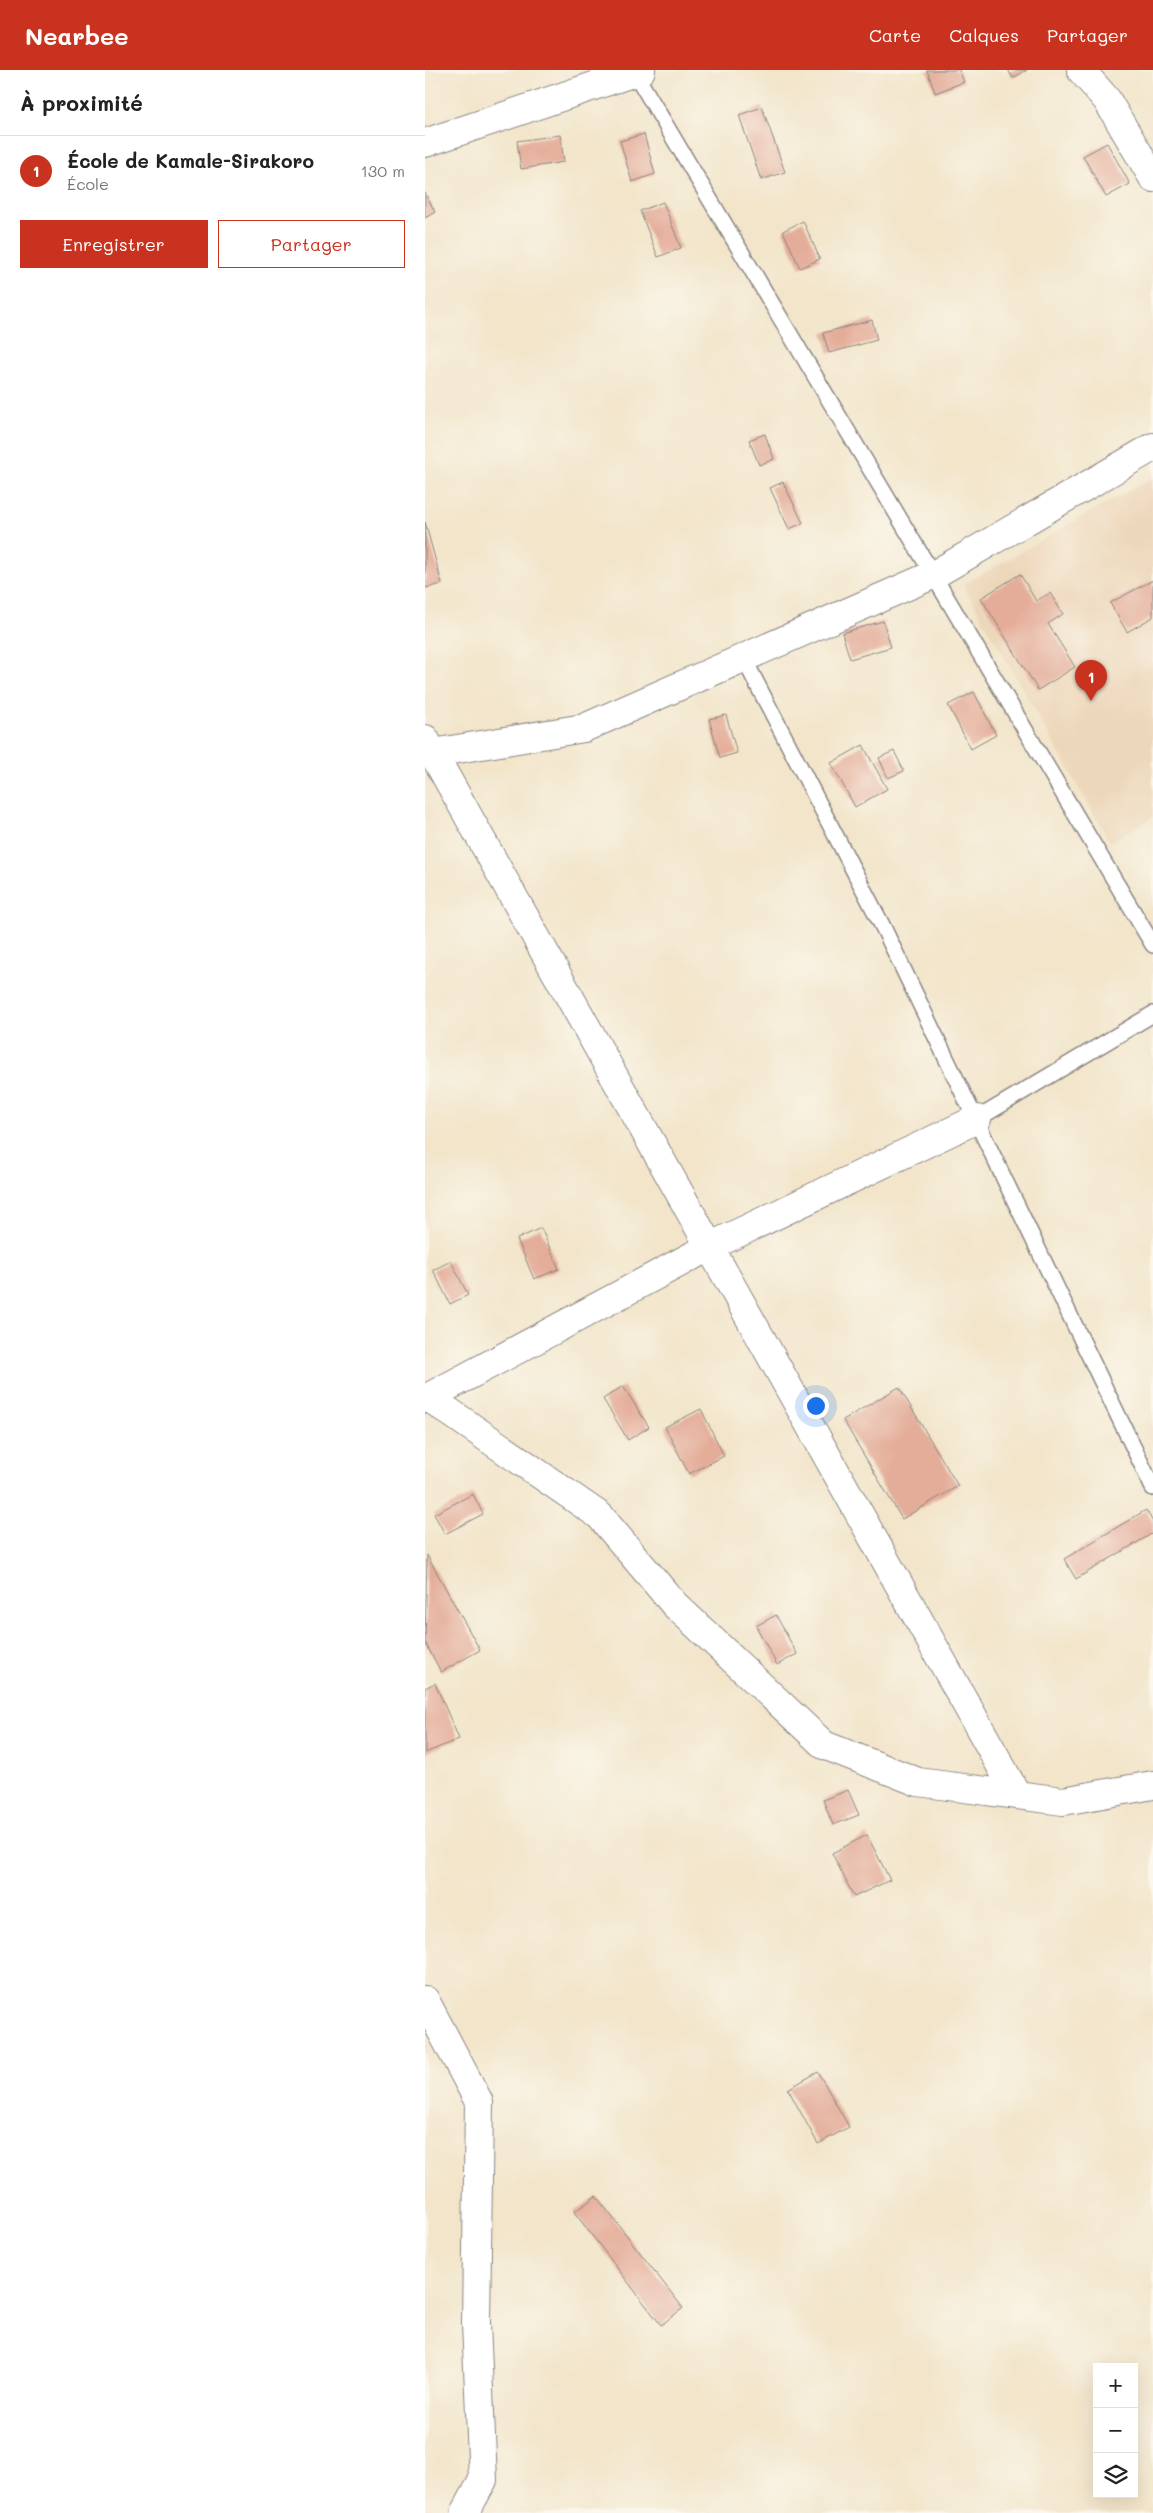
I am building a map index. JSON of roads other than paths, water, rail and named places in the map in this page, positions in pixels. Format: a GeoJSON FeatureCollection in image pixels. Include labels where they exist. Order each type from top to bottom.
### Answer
{"type":"FeatureCollection","features":[{"type":"Feature","properties":{"kind":"street"},"geometry":{"type":"LineString","coordinates":[[1081,70],[1107,100],[1153,178]]}},
{"type":"Feature","properties":{"kind":"street"},"geometry":{"type":"LineString","coordinates":[[425,143],[636,71]]}},
{"type":"Feature","properties":{"kind":"street"},"geometry":{"type":"LineString","coordinates":[[1017,1795],[429,746],[584,728],[933,574],[1153,447]]}},
{"type":"Feature","properties":{"kind":"street"},"geometry":{"type":"LineString","coordinates":[[977,1119],[709,1246],[426,1396],[600,1516],[674,1604],[824,1745],[918,1782],[1063,1801],[1153,1785]]}},
{"type":"Feature","properties":{"kind":"street"},"geometry":{"type":"LineString","coordinates":[[425,2000],[479,2102],[476,2324],[483,2480],[465,2513]]}},
{"type":"Feature","properties":{"kind":"lane"},"geometry":{"type":"LineString","coordinates":[[636,71],[1153,945]]}},
{"type":"Feature","properties":{"kind":"lane"},"geometry":{"type":"LineString","coordinates":[[743,657],[883,927],[1153,1488]]}},
{"type":"Feature","properties":{"kind":"lane"},"geometry":{"type":"LineString","coordinates":[[977,1119],[1153,1014]]}},
{"type":"Feature","properties":{"kind":"place","name":"École de Kamale-Sirakoro"},"geometry":{"type":"Point","coordinates":[1091,701]}}]}
